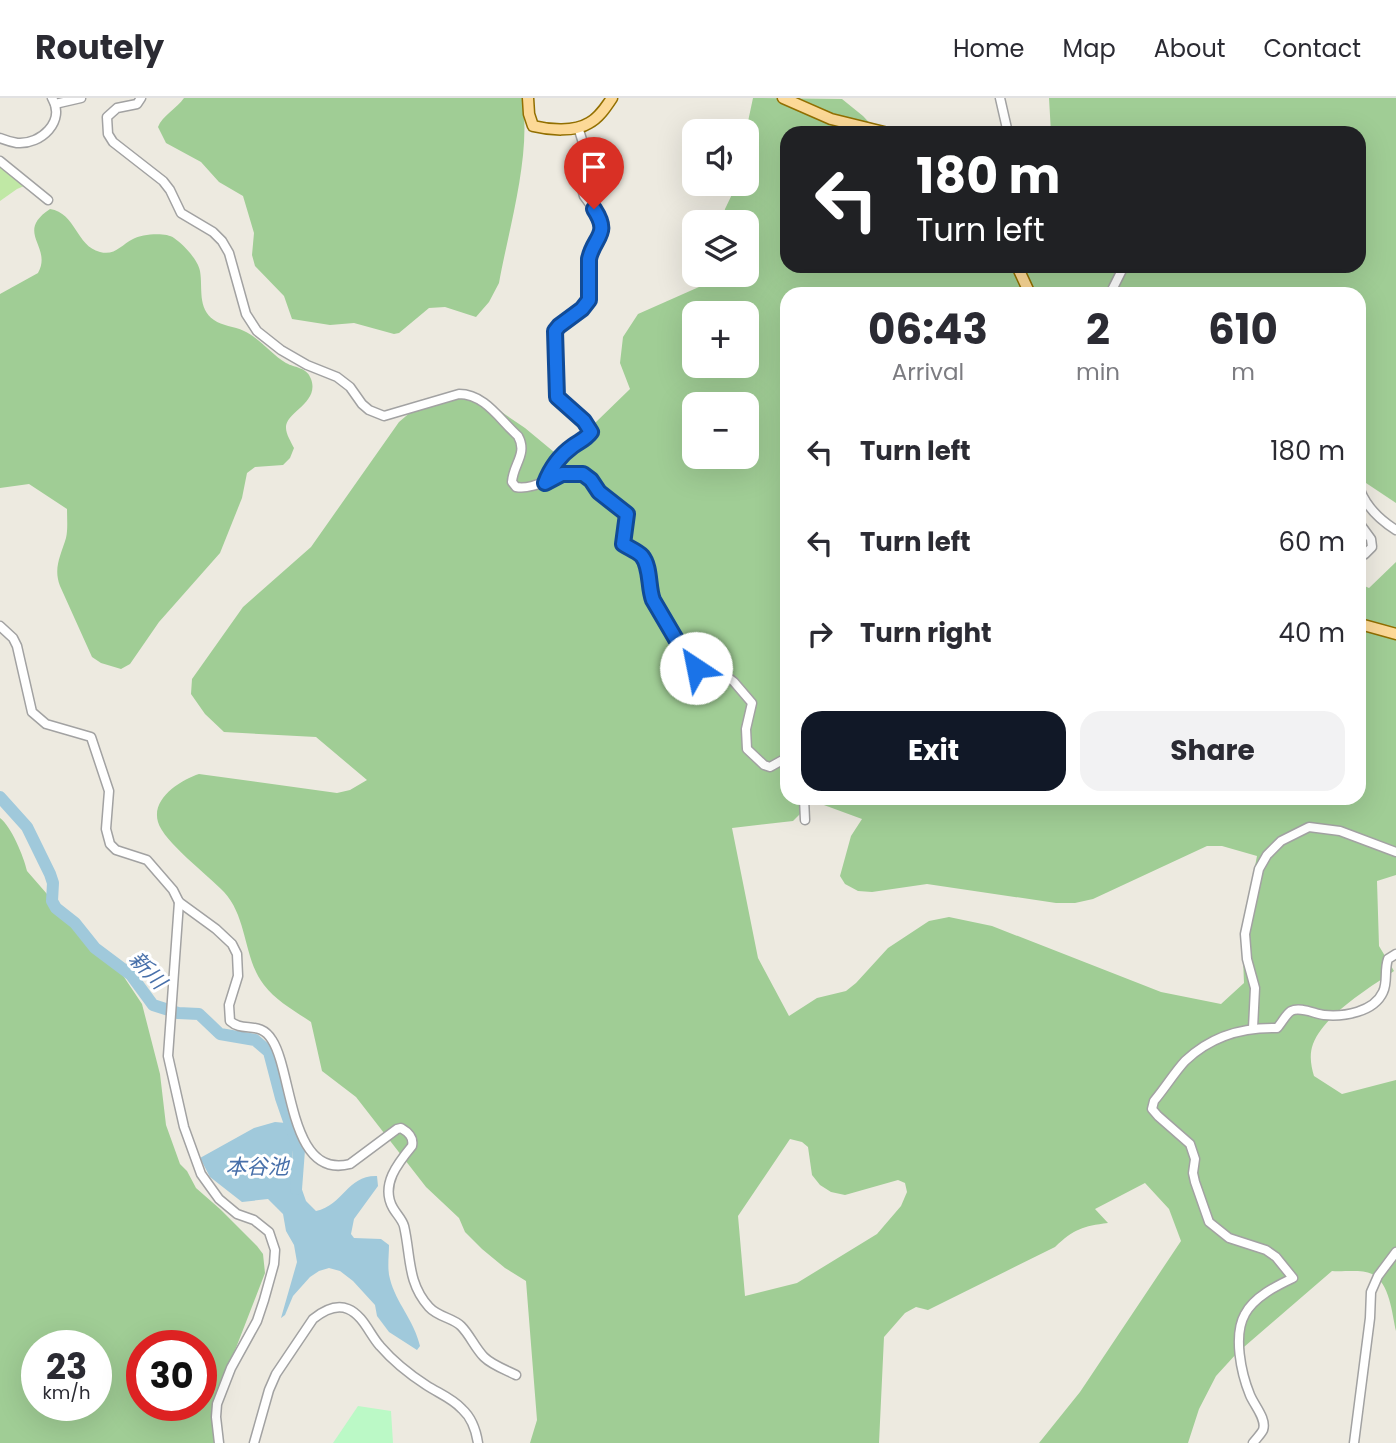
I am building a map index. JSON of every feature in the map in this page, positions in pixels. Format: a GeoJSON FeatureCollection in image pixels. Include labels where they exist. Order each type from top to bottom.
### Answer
{"type":"FeatureCollection","features":[{"type":"Feature","properties":{"kind":"main road"},"geometry":{"type":"LineString","coordinates":[[528,98],[528,114],[533,126],[544,129],[578,127],[590,123],[612,98]]}},
{"type":"Feature","properties":{"kind":"main road"},"geometry":{"type":"LineString","coordinates":[[783,98],[831,119],[860,126]]}},
{"type":"Feature","properties":{"kind":"main road"},"geometry":{"type":"LineString","coordinates":[[1366,626],[1396,634]]}},
{"type":"Feature","properties":{"kind":"street"},"geometry":{"type":"LineString","coordinates":[[0,138],[19,143],[42,135],[55,121],[53,101],[81,98]]}},
{"type":"Feature","properties":{"kind":"street"},"geometry":{"type":"LineString","coordinates":[[141,98],[137,104],[117,108],[107,117],[108,134],[113,142],[163,181],[181,214],[213,232],[222,241],[229,253],[246,314],[257,331],[301,362],[337,377],[350,387],[369,410],[384,416],[432,400],[471,394],[492,409],[522,443],[523,450],[512,482],[516,487],[527,489],[562,474],[583,474],[591,480],[599,492],[627,514],[623,544],[643,557],[653,600],[687,658],[702,671],[724,674],[749,699],[752,710],[746,739],[747,749],[764,765],[770,767],[780,761]]}},
{"type":"Feature","properties":{"kind":"street"},"geometry":{"type":"LineString","coordinates":[[1000,98],[1006,126]]}},
{"type":"Feature","properties":{"kind":"street"},"geometry":{"type":"LineString","coordinates":[[545,483],[550,469],[561,456],[591,432],[584,421],[557,397],[555,386],[558,365],[555,331],[589,300],[589,259],[600,239],[602,227],[601,219],[582,189],[590,165],[578,127]]}},
{"type":"Feature","properties":{"kind":"street"},"geometry":{"type":"LineString","coordinates":[[0,161],[48,200]]}},
{"type":"Feature","properties":{"kind":"street"},"geometry":{"type":"LineString","coordinates":[[1366,503],[1396,530]]}},
{"type":"Feature","properties":{"kind":"street"},"geometry":{"type":"LineString","coordinates":[[1366,532],[1372,547],[1366,552]]}},
{"type":"Feature","properties":{"kind":"street"},"geometry":{"type":"LineString","coordinates":[[0,626],[13,638],[17,646],[32,712],[46,723],[91,737],[109,792],[106,829],[110,844],[116,850],[147,860],[173,890],[179,902],[232,944],[237,954],[239,976],[229,1006],[230,1021],[239,1026],[257,1027],[271,1037],[278,1052],[303,1138],[314,1155],[335,1166],[344,1166],[397,1129],[408,1132],[413,1141],[412,1146],[389,1182],[389,1198],[402,1220],[409,1247],[411,1278],[429,1307],[440,1316],[459,1324],[484,1358],[516,1376]]}},
{"type":"Feature","properties":{"kind":"street"},"geometry":{"type":"LineString","coordinates":[[804,805],[805,820]]}},
{"type":"Feature","properties":{"kind":"street"},"geometry":{"type":"LineString","coordinates":[[1253,1028],[1255,988],[1247,959],[1245,934],[1262,862],[1282,841],[1309,827],[1340,831],[1396,852]]}},
{"type":"Feature","properties":{"kind":"street"},"geometry":{"type":"LineString","coordinates":[[179,902],[168,1056],[191,1149],[201,1174],[219,1199],[237,1214],[254,1220],[269,1232],[275,1250],[274,1264],[257,1321],[231,1368],[217,1404],[219,1443]]}},
{"type":"Feature","properties":{"kind":"street"},"geometry":{"type":"LineString","coordinates":[[1253,1443],[1263,1430],[1264,1421],[1244,1377],[1241,1325],[1245,1313],[1256,1300],[1293,1278],[1276,1257],[1266,1250],[1229,1238],[1209,1222],[1195,1182],[1194,1150],[1152,1109],[1154,1101],[1187,1060],[1223,1037],[1253,1028],[1277,1028],[1291,1011],[1299,1009],[1329,1015],[1360,1011],[1375,1004],[1383,992],[1388,959],[1396,954]]}},
{"type":"Feature","properties":{"kind":"street"},"geometry":{"type":"LineString","coordinates":[[1354,1443],[1371,1292],[1378,1276],[1396,1252]]}},
{"type":"Feature","properties":{"kind":"street"},"geometry":{"type":"LineString","coordinates":[[254,1443],[276,1374],[313,1319],[321,1312],[340,1307],[351,1310],[358,1316],[379,1345],[405,1371],[464,1410],[472,1422],[478,1443]]}},
{"type":"Feature","properties":{"kind":"green space"},"geometry":{"type":"Polygon","coordinates":[[[184,98],[522,98],[522,166],[499,283],[489,302],[476,317],[445,307],[429,308],[399,333],[394,334],[354,323],[330,325],[292,319],[284,296],[255,266],[252,255],[254,233],[243,196],[219,182],[201,162],[166,143],[158,127],[184,98]]]}},
{"type":"Feature","properties":{"kind":"green space"},"geometry":{"type":"Polygon","coordinates":[[[753,98],[842,99],[872,126],[780,126],[780,273],[1366,273],[1366,126],[1051,126],[1049,98],[1396,98],[1396,503],[1366,483],[1366,287],[780,287],[780,805],[809,805],[793,821],[732,828],[758,958],[789,1016],[817,998],[846,991],[888,948],[929,921],[949,917],[992,926],[1161,992],[1221,1004],[1244,983],[1242,933],[1257,856],[1222,846],[1207,846],[1093,899],[1075,903],[1056,903],[927,884],[872,892],[858,891],[845,884],[840,876],[851,836],[862,819],[824,805],[1366,805],[1366,587],[1369,588],[1396,562],[1396,875],[1377,881],[1379,946],[1394,971],[1348,1003],[1327,1023],[1313,1044],[1311,1064],[1314,1076],[1342,1094],[1396,1080],[1396,1331],[1389,1300],[1378,1278],[1363,1272],[1332,1271],[1237,1353],[1216,1376],[1199,1409],[1188,1443],[1039,1443],[1080,1392],[1181,1241],[1169,1209],[1145,1183],[1095,1209],[1108,1223],[1079,1229],[1055,1247],[928,1310],[916,1307],[905,1313],[884,1337],[879,1443],[530,1443],[537,1420],[526,1281],[505,1268],[465,1232],[459,1218],[426,1187],[356,1097],[322,1071],[311,1022],[280,1001],[264,985],[252,963],[232,902],[168,839],[158,822],[157,813],[163,798],[176,785],[199,774],[337,793],[350,790],[367,780],[316,737],[224,732],[205,714],[191,694],[192,679],[243,607],[311,547],[399,422],[419,405],[460,399],[484,400],[525,428],[560,457],[630,389],[620,363],[623,337],[638,314],[699,287],[759,287],[759,210],[725,209],[731,196],[759,196],[759,119],[749,119],[753,98]],[[790,1139],[738,1216],[745,1296],[797,1283],[877,1234],[901,1206],[907,1192],[905,1183],[898,1180],[845,1195],[831,1192],[820,1185],[812,1175],[808,1147],[802,1142],[790,1139]]]}},
{"type":"Feature","properties":{"kind":"green space"},"geometry":{"type":"Polygon","coordinates":[[[0,157],[29,184],[0,201],[0,157]]]}},
{"type":"Feature","properties":{"kind":"green space"},"geometry":{"type":"Polygon","coordinates":[[[50,209],[65,217],[92,249],[100,252],[114,251],[142,236],[160,234],[174,238],[190,253],[199,267],[203,304],[209,315],[217,322],[249,334],[286,363],[304,370],[311,379],[311,395],[287,422],[287,433],[294,448],[290,458],[283,465],[255,467],[247,473],[242,498],[220,553],[159,622],[130,664],[121,669],[101,663],[92,657],[60,586],[58,567],[67,535],[67,509],[29,484],[0,488],[0,294],[38,273],[41,255],[34,233],[35,225],[50,209]]]}},
{"type":"Feature","properties":{"kind":"green space"},"geometry":{"type":"Polygon","coordinates":[[[0,818],[16,842],[27,871],[80,932],[108,953],[142,1004],[160,1074],[166,1125],[180,1164],[196,1188],[263,1254],[265,1273],[222,1384],[217,1409],[217,1330],[126,1330],[126,1421],[216,1421],[215,1443],[0,1443],[0,818]]]}},
{"type":"Feature","properties":{"kind":"green space"},"geometry":{"type":"Polygon","coordinates":[[[358,1406],[391,1411],[393,1443],[333,1443],[358,1406]]]}},
{"type":"Feature","properties":{"kind":"water","name":"本谷池"},"geometry":{"type":"Polygon","coordinates":[[[275,1122],[286,1123],[294,1140],[292,1161],[306,1201],[316,1211],[333,1203],[359,1180],[377,1176],[378,1186],[354,1219],[351,1234],[354,1238],[381,1239],[389,1245],[390,1279],[417,1337],[420,1346],[417,1350],[389,1332],[377,1316],[375,1305],[353,1281],[340,1271],[329,1268],[310,1277],[293,1296],[281,1318],[297,1262],[283,1214],[268,1199],[242,1202],[210,1177],[200,1158],[254,1128],[275,1122]]]}},
{"type":"Feature","properties":{"kind":"waterway","name":"新川"},"geometry":{"type":"LineString","coordinates":[[0,797],[27,827],[50,874],[53,883],[52,901],[56,908],[75,923],[95,948],[131,975],[153,1005],[178,1013],[199,1014],[220,1034],[255,1040],[269,1052],[299,1150],[296,1189]]}},
{"type":"Feature","properties":{"kind":"route"},"geometry":{"type":"LineString","coordinates":[[594,209],[601,219],[602,227],[600,239],[589,259],[589,300],[555,331],[557,397],[589,425],[591,432],[561,456],[550,469],[545,483],[562,474],[583,474],[599,492],[627,514],[623,544],[643,557],[653,600],[687,658],[696,668]]}}]}
